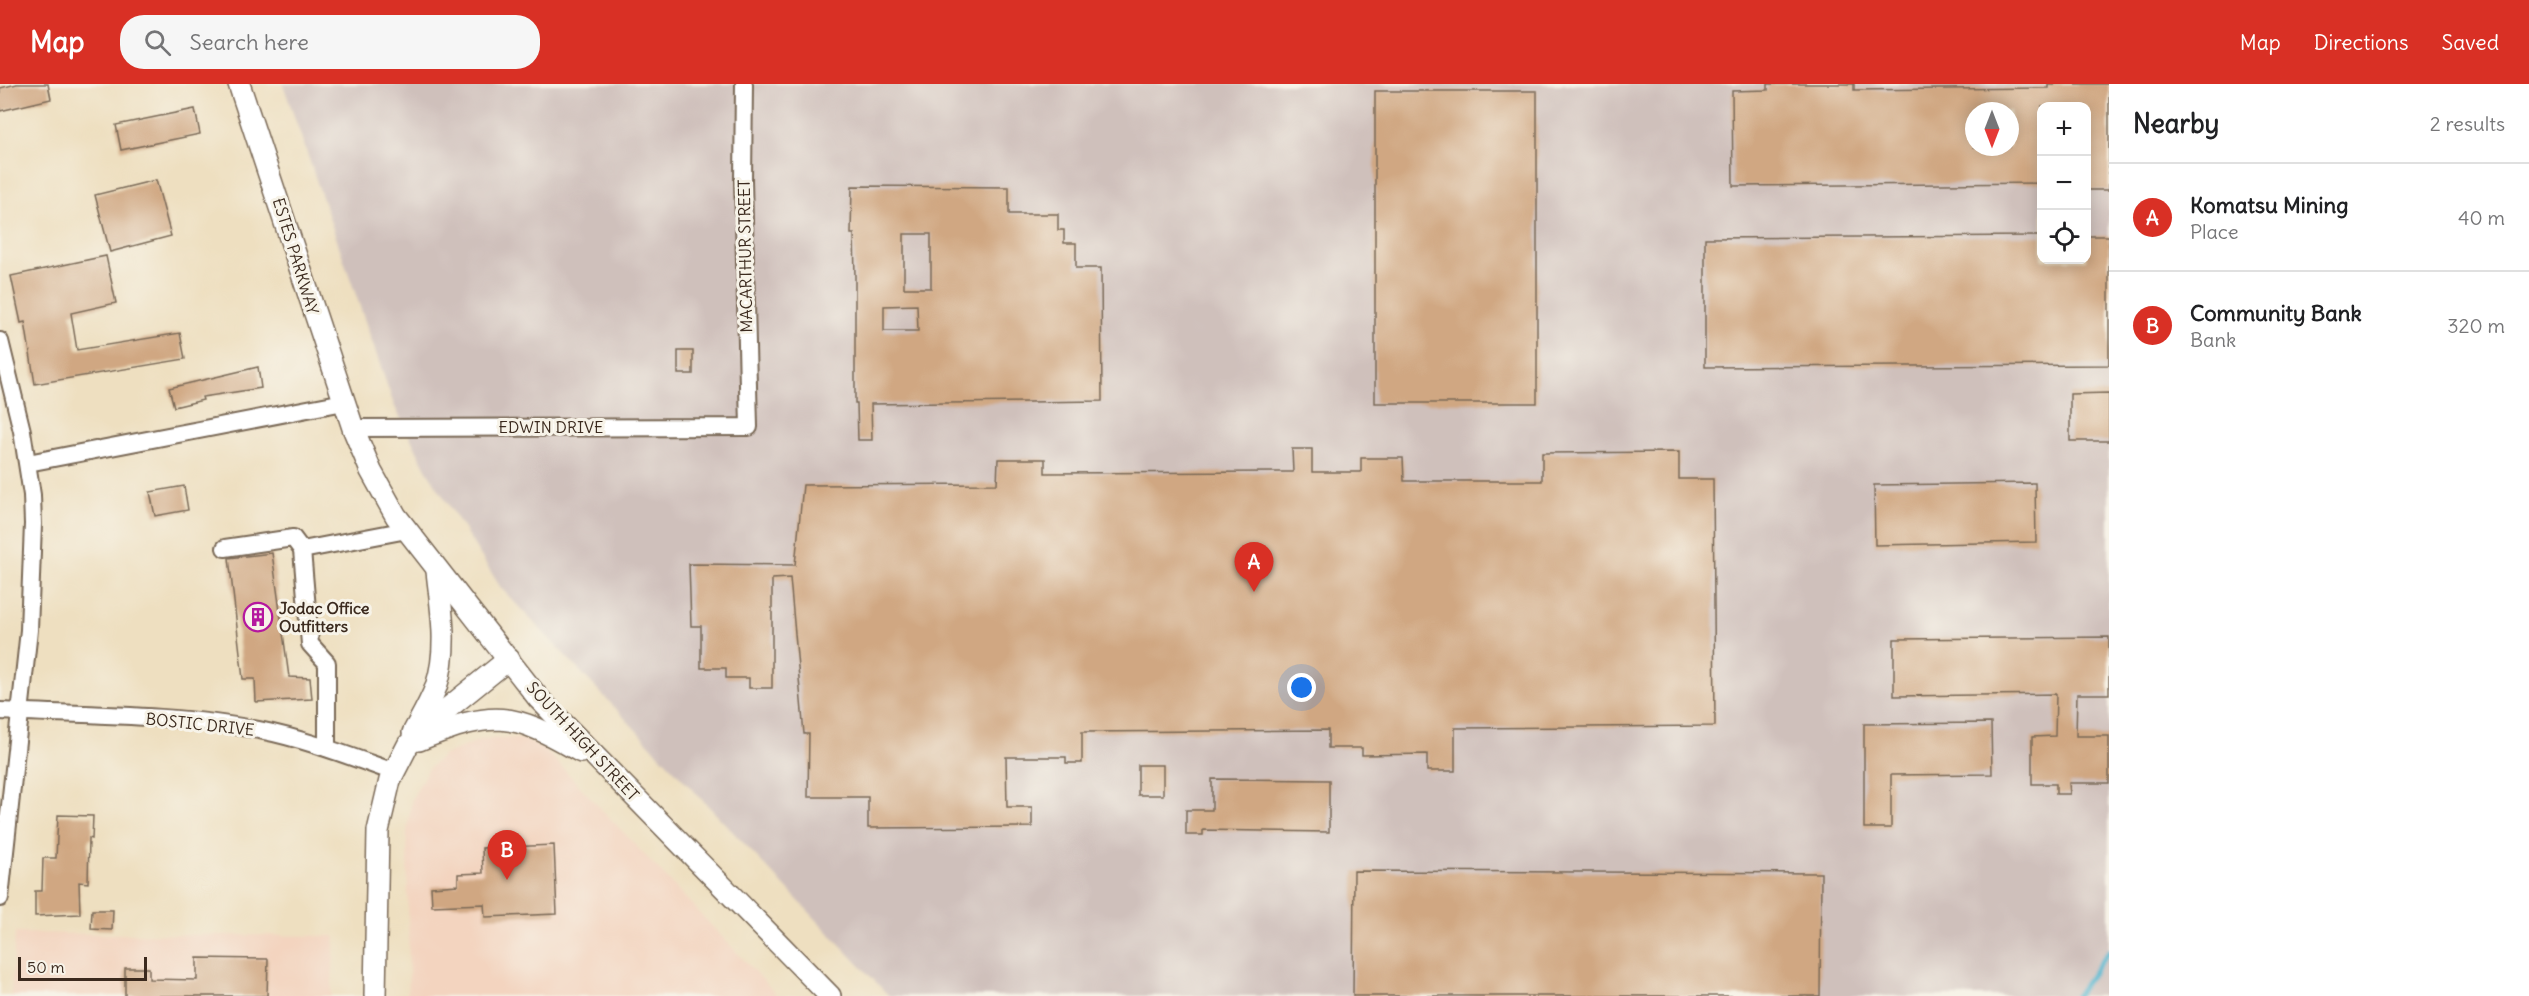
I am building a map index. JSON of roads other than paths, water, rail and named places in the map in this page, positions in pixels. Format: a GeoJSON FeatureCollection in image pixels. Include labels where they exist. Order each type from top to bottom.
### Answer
{"type":"FeatureCollection","features":[{"type":"Feature","properties":{"kind":"main road","name":"ESTES PARKWAY"},"geometry":{"type":"LineString","coordinates":[[239,84],[353,428]]}},
{"type":"Feature","properties":{"kind":"main road","name":"SOUTH HIGH STREET"},"geometry":{"type":"LineString","coordinates":[[353,428],[383,495],[407,531],[539,699],[830,996]]}},
{"type":"Feature","properties":{"kind":"main road"},"geometry":{"type":"LineString","coordinates":[[375,996],[378,831],[384,798],[394,772],[435,689],[442,662],[443,630],[437,571]]}},
{"type":"Feature","properties":{"kind":"main road"},"geometry":{"type":"LineString","coordinates":[[408,745],[442,713],[509,659]]}},
{"type":"Feature","properties":{"kind":"main road"},"geometry":{"type":"LineString","coordinates":[[408,745],[467,722],[485,719],[517,721],[543,730],[606,767]]}},
{"type":"Feature","properties":{"kind":"street","name":"MACARTHUR STREET"},"geometry":{"type":"LineString","coordinates":[[744,84],[743,191],[749,427]]}},
{"type":"Feature","properties":{"kind":"street"},"geometry":{"type":"LineString","coordinates":[[0,341],[28,463],[32,495],[33,560],[29,630],[0,898]]}},
{"type":"Feature","properties":{"kind":"street"},"geometry":{"type":"LineString","coordinates":[[28,463],[344,402]]}},
{"type":"Feature","properties":{"kind":"street","name":"EDWIN DRIVE"},"geometry":{"type":"LineString","coordinates":[[353,428],[749,427]]}},
{"type":"Feature","properties":{"kind":"street"},"geometry":{"type":"LineString","coordinates":[[303,550],[407,531]]}},
{"type":"Feature","properties":{"kind":"street"},"geometry":{"type":"LineString","coordinates":[[225,548],[293,538],[303,550],[310,644],[327,663],[327,748]]}},
{"type":"Feature","properties":{"kind":"street","name":"BOSTIC DRIVE"},"geometry":{"type":"LineString","coordinates":[[0,711],[239,726],[288,736],[394,772]]}},
{"type":"Feature","properties":{"kind":"waterway"},"geometry":{"type":"LineString","coordinates":[[2076,996],[2109,951]]}},
{"type":"Feature","properties":{"kind":"place","name":"Komatsu Mining"},"geometry":{"type":"Point","coordinates":[1254,592]}},
{"type":"Feature","properties":{"kind":"place","name":"Jodac Office Outfitters"},"geometry":{"type":"Point","coordinates":[258,617]}},
{"type":"Feature","properties":{"kind":"place","name":"Community Bank"},"geometry":{"type":"Point","coordinates":[507,880]}}]}
